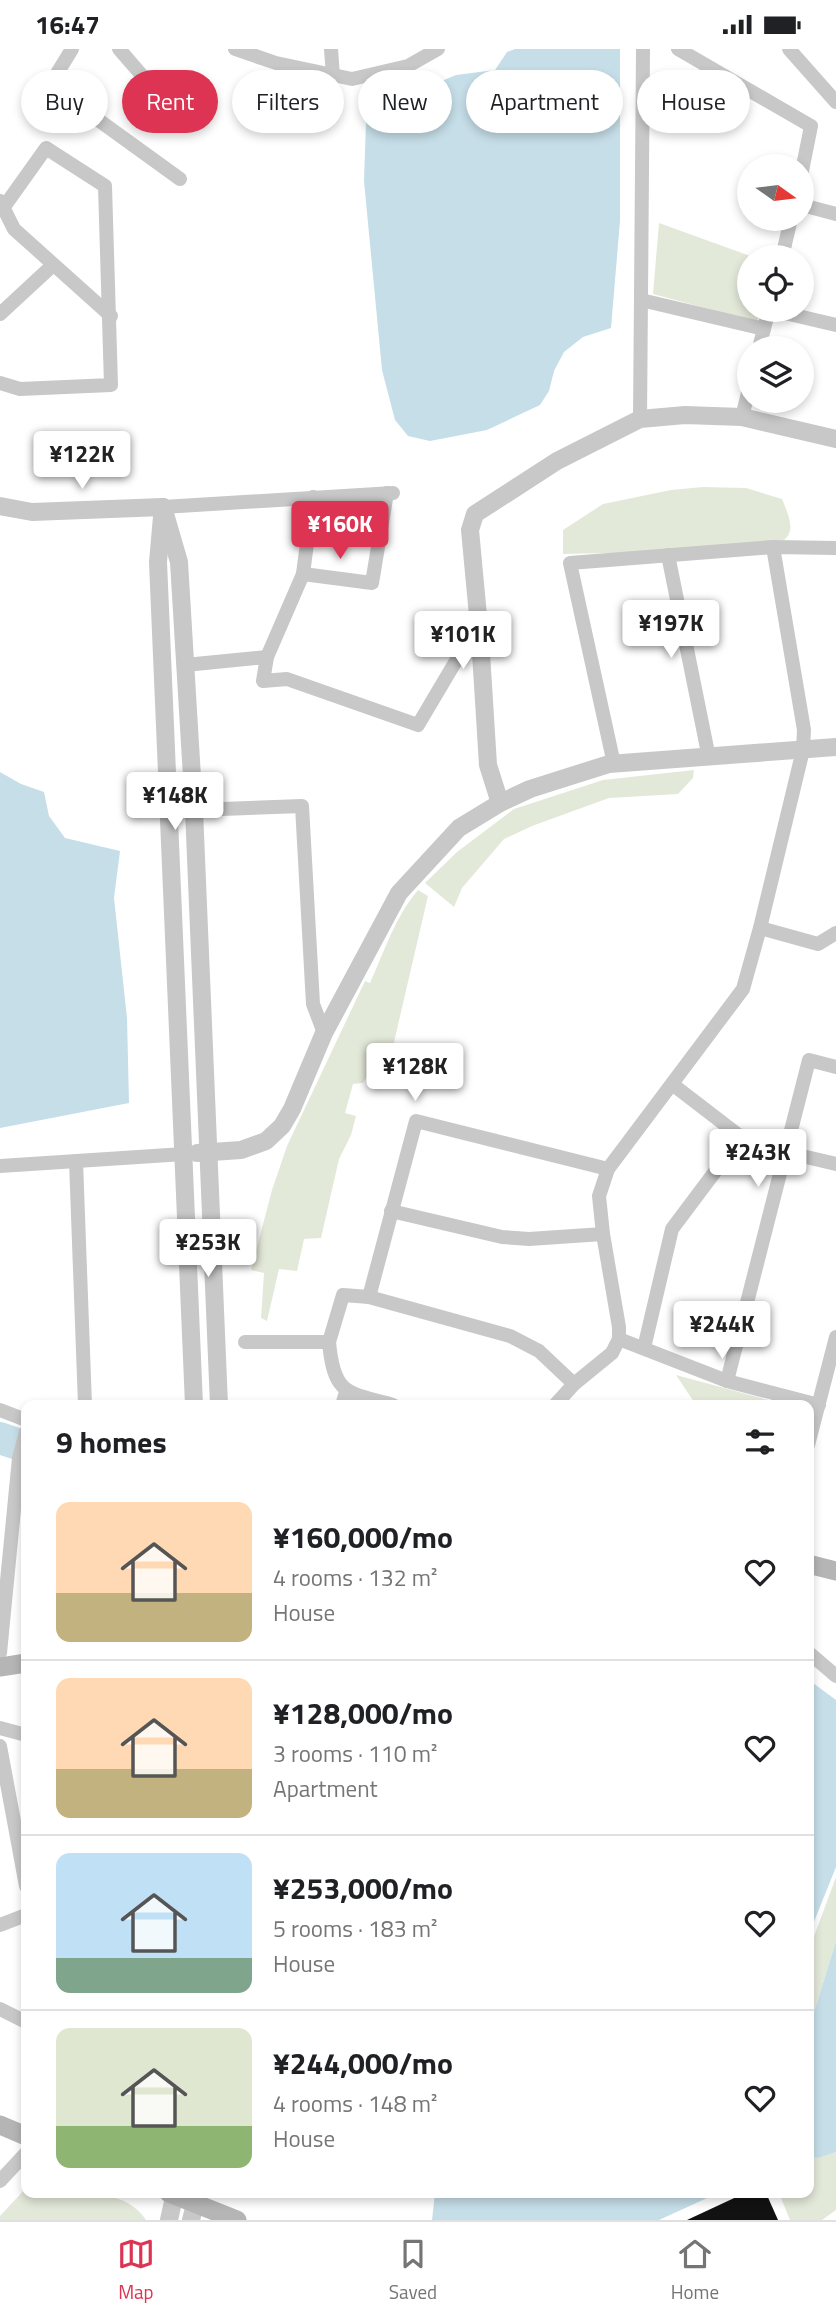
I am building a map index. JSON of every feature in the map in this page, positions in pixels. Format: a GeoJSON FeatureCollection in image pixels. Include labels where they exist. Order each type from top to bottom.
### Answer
{"type":"FeatureCollection","features":[{"type":"Feature","properties":{"kind":"main road"},"geometry":{"type":"LineString","coordinates":[[814,1566],[836,1571]]}},
{"type":"Feature","properties":{"kind":"main road"},"geometry":{"type":"LineString","coordinates":[[0,1667],[21,1664]]}},
{"type":"Feature","properties":{"kind":"main road"},"geometry":{"type":"LineString","coordinates":[[0,2125],[21,2134]]}},
{"type":"Feature","properties":{"kind":"main road"},"geometry":{"type":"LineString","coordinates":[[195,2205],[237,2220]]}},
{"type":"Feature","properties":{"kind":"street"},"geometry":{"type":"LineString","coordinates":[[72,49],[50,85],[180,179]]}},
{"type":"Feature","properties":{"kind":"street"},"geometry":{"type":"LineString","coordinates":[[119,49],[137,70]]}},
{"type":"Feature","properties":{"kind":"street"},"geometry":{"type":"LineString","coordinates":[[235,49],[307,70]]}},
{"type":"Feature","properties":{"kind":"street"},"geometry":{"type":"LineString","coordinates":[[331,49],[333,70]]}},
{"type":"Feature","properties":{"kind":"street"},"geometry":{"type":"LineString","coordinates":[[640,419],[643,49]]}},
{"type":"Feature","properties":{"kind":"street"},"geometry":{"type":"LineString","coordinates":[[678,49],[811,126],[805,154]]}},
{"type":"Feature","properties":{"kind":"street"},"geometry":{"type":"LineString","coordinates":[[789,49],[836,102]]}},
{"type":"Feature","properties":{"kind":"street"},"geometry":{"type":"LineString","coordinates":[[344,78],[352,79],[408,66],[429,51]]}},
{"type":"Feature","properties":{"kind":"street"},"geometry":{"type":"LineString","coordinates":[[0,383],[20,389],[111,385],[111,316],[105,186],[46,148],[2,204],[14,229],[111,316]]}},
{"type":"Feature","properties":{"kind":"street"},"geometry":{"type":"LineString","coordinates":[[814,208],[836,214]]}},
{"type":"Feature","properties":{"kind":"street"},"geometry":{"type":"LineString","coordinates":[[0,314],[53,265]]}},
{"type":"Feature","properties":{"kind":"street"},"geometry":{"type":"LineString","coordinates":[[641,300],[764,329]]}},
{"type":"Feature","properties":{"kind":"street"},"geometry":{"type":"LineString","coordinates":[[814,320],[836,325]]}},
{"type":"Feature","properties":{"kind":"street"},"geometry":{"type":"LineString","coordinates":[[762,336],[766,322]]}},
{"type":"Feature","properties":{"kind":"street"},"geometry":{"type":"LineString","coordinates":[[742,417],[743,413]]}},
{"type":"Feature","properties":{"kind":"street"},"geometry":{"type":"LineString","coordinates":[[500,803],[488,765],[470,530],[475,514],[557,461],[640,419],[685,415],[742,417],[836,439]]}},
{"type":"Feature","properties":{"kind":"street"},"geometry":{"type":"LineString","coordinates":[[0,506],[32,512],[390,493],[372,583],[303,574]]}},
{"type":"Feature","properties":{"kind":"street"},"geometry":{"type":"LineString","coordinates":[[313,497],[303,574],[267,657],[263,681],[287,679],[418,725],[467,644],[480,637]]}},
{"type":"Feature","properties":{"kind":"street"},"geometry":{"type":"LineString","coordinates":[[163,507],[179,562],[194,810],[219,1400]]}},
{"type":"Feature","properties":{"kind":"street"},"geometry":{"type":"LineString","coordinates":[[163,507],[158,562],[194,1400]]}},
{"type":"Feature","properties":{"kind":"street"},"geometry":{"type":"LineString","coordinates":[[614,764],[570,563],[773,547],[836,548]]}},
{"type":"Feature","properties":{"kind":"street"},"geometry":{"type":"LineString","coordinates":[[560,1400],[574,1384],[612,1353],[618,1339],[619,1327],[599,1196],[608,1169],[743,989],[760,928],[803,750],[804,730],[773,547]]}},
{"type":"Feature","properties":{"kind":"street"},"geometry":{"type":"LineString","coordinates":[[667,555],[709,758]]}},
{"type":"Feature","properties":{"kind":"street"},"geometry":{"type":"LineString","coordinates":[[185,665],[267,657]]}},
{"type":"Feature","properties":{"kind":"street"},"geometry":{"type":"LineString","coordinates":[[0,1166],[241,1150],[266,1141],[282,1126],[292,1109],[324,1033],[399,893],[459,828],[500,803],[530,789],[614,764],[836,747]]}},
{"type":"Feature","properties":{"kind":"street"},"geometry":{"type":"LineString","coordinates":[[194,810],[302,806],[313,1004],[324,1033]]}},
{"type":"Feature","properties":{"kind":"street"},"geometry":{"type":"LineString","coordinates":[[760,928],[818,944],[836,933]]}},
{"type":"Feature","properties":{"kind":"street"},"geometry":{"type":"LineString","coordinates":[[727,1381],[809,1060],[836,1067]]}},
{"type":"Feature","properties":{"kind":"street"},"geometry":{"type":"LineString","coordinates":[[672,1084],[741,1137],[785,1152],[836,1164]]}},
{"type":"Feature","properties":{"kind":"street"},"geometry":{"type":"LineString","coordinates":[[369,1297],[416,1121],[608,1169]]}},
{"type":"Feature","properties":{"kind":"street"},"geometry":{"type":"LineString","coordinates":[[644,1348],[673,1229],[741,1137]]}},
{"type":"Feature","properties":{"kind":"street"},"geometry":{"type":"LineString","coordinates":[[76,1161],[85,1400]]}},
{"type":"Feature","properties":{"kind":"street"},"geometry":{"type":"LineString","coordinates":[[391,1211],[502,1237],[529,1239],[603,1234]]}},
{"type":"Feature","properties":{"kind":"street"},"geometry":{"type":"LineString","coordinates":[[344,1399],[335,1378],[329,1342],[343,1295],[369,1297],[510,1336],[540,1352],[574,1384]]}},
{"type":"Feature","properties":{"kind":"street"},"geometry":{"type":"LineString","coordinates":[[814,1423],[836,1337]]}},
{"type":"Feature","properties":{"kind":"street"},"geometry":{"type":"LineString","coordinates":[[618,1339],[727,1381],[800,1400]]}},
{"type":"Feature","properties":{"kind":"street"},"geometry":{"type":"LineString","coordinates":[[245,1342],[329,1342]]}},
{"type":"Feature","properties":{"kind":"street"},"geometry":{"type":"LineString","coordinates":[[814,1404],[819,1405]]}},
{"type":"Feature","properties":{"kind":"street"},"geometry":{"type":"LineString","coordinates":[[0,1410],[21,1418]]}},
{"type":"Feature","properties":{"kind":"street"},"geometry":{"type":"LineString","coordinates":[[0,1653],[21,1451]]}},
{"type":"Feature","properties":{"kind":"street"},"geometry":{"type":"LineString","coordinates":[[814,1657],[836,1676]]}},
{"type":"Feature","properties":{"kind":"street"},"geometry":{"type":"LineString","coordinates":[[0,1728],[21,1734]]}},
{"type":"Feature","properties":{"kind":"street"},"geometry":{"type":"LineString","coordinates":[[0,1746],[21,1859]]}},
{"type":"Feature","properties":{"kind":"street"},"geometry":{"type":"LineString","coordinates":[[0,1925],[21,1917]]}},
{"type":"Feature","properties":{"kind":"street"},"geometry":{"type":"LineString","coordinates":[[0,2009],[21,2020]]}},
{"type":"Feature","properties":{"kind":"street"},"geometry":{"type":"LineString","coordinates":[[0,2181],[21,2158]]}},
{"type":"Feature","properties":{"kind":"street"},"geometry":{"type":"LineString","coordinates":[[169,2220],[172,2198]]}},
{"type":"Feature","properties":{"kind":"green space"},"geometry":{"type":"Polygon","coordinates":[[[659,223],[737,251],[737,317],[653,294],[659,223]]]}},
{"type":"Feature","properties":{"kind":"green space"},"geometry":{"type":"Polygon","coordinates":[[[703,487],[746,488],[782,499],[790,521],[788,536],[784,540],[655,552],[563,554],[563,530],[603,504],[671,490],[703,487]]]}},
{"type":"Feature","properties":{"kind":"green space"},"geometry":{"type":"Polygon","coordinates":[[[694,770],[693,778],[678,794],[609,798],[504,839],[462,888],[454,907],[425,883],[457,852],[514,809],[603,780],[694,770]]]}},
{"type":"Feature","properties":{"kind":"green space"},"geometry":{"type":"Polygon","coordinates":[[[418,890],[428,896],[391,1055],[379,1057],[363,1083],[353,1084],[345,1113],[356,1116],[351,1135],[339,1159],[321,1238],[304,1239],[297,1271],[279,1269],[267,1321],[261,1318],[264,1273],[251,1270],[272,1190],[287,1146],[365,981],[370,983],[397,923],[418,890]]]}},
{"type":"Feature","properties":{"kind":"green space"},"geometry":{"type":"Polygon","coordinates":[[[676,1375],[768,1400],[693,1400],[676,1375]]]}},
{"type":"Feature","properties":{"kind":"green space"},"geometry":{"type":"Polygon","coordinates":[[[836,1877],[836,1941],[814,2013],[814,1936],[836,1877]]]}},
{"type":"Feature","properties":{"kind":"green space"},"geometry":{"type":"Polygon","coordinates":[[[836,2152],[836,2210],[822,2220],[790,2220],[781,2198],[814,2198],[814,2158],[836,2152]]]}},
{"type":"Feature","properties":{"kind":"green space"},"geometry":{"type":"Polygon","coordinates":[[[21,2193],[21,2198],[114,2198],[136,2209],[146,2220],[0,2220],[0,2216],[21,2193]]]}},
{"type":"Feature","properties":{"kind":"water"},"geometry":{"type":"Polygon","coordinates":[[[515,49],[620,49],[620,70],[495,70],[507,52],[515,49]]]}},
{"type":"Feature","properties":{"kind":"water"},"geometry":{"type":"Polygon","coordinates":[[[466,74],[466,133],[620,133],[620,221],[611,328],[583,337],[564,352],[554,371],[549,391],[540,405],[487,430],[430,441],[408,436],[395,420],[382,370],[364,181],[366,133],[452,133],[452,77],[466,74]]]}},
{"type":"Feature","properties":{"kind":"water"},"geometry":{"type":"Polygon","coordinates":[[[0,772],[21,784],[44,792],[49,816],[65,838],[120,851],[114,898],[127,1018],[129,1103],[0,1128],[0,772]]]}},
{"type":"Feature","properties":{"kind":"water"},"geometry":{"type":"Polygon","coordinates":[[[814,1684],[836,1700],[836,1867],[814,1922],[814,1684]]]}},
{"type":"Feature","properties":{"kind":"water"},"geometry":{"type":"Polygon","coordinates":[[[836,1941],[836,2152],[819,2158],[814,2158],[814,2013],[836,1941]]]}},
{"type":"Feature","properties":{"kind":"water"},"geometry":{"type":"Polygon","coordinates":[[[434,2198],[707,2198],[659,2220],[432,2220],[434,2198]]]}},
{"type":"Feature","properties":{"kind":"building"},"geometry":{"type":"Polygon","coordinates":[[[734,2198],[768,2198],[778,2220],[687,2220],[734,2198]]]}},
{"type":"Feature","properties":{"kind":"waterway"},"geometry":{"type":"LineString","coordinates":[[0,1438],[21,1445]]}}]}
